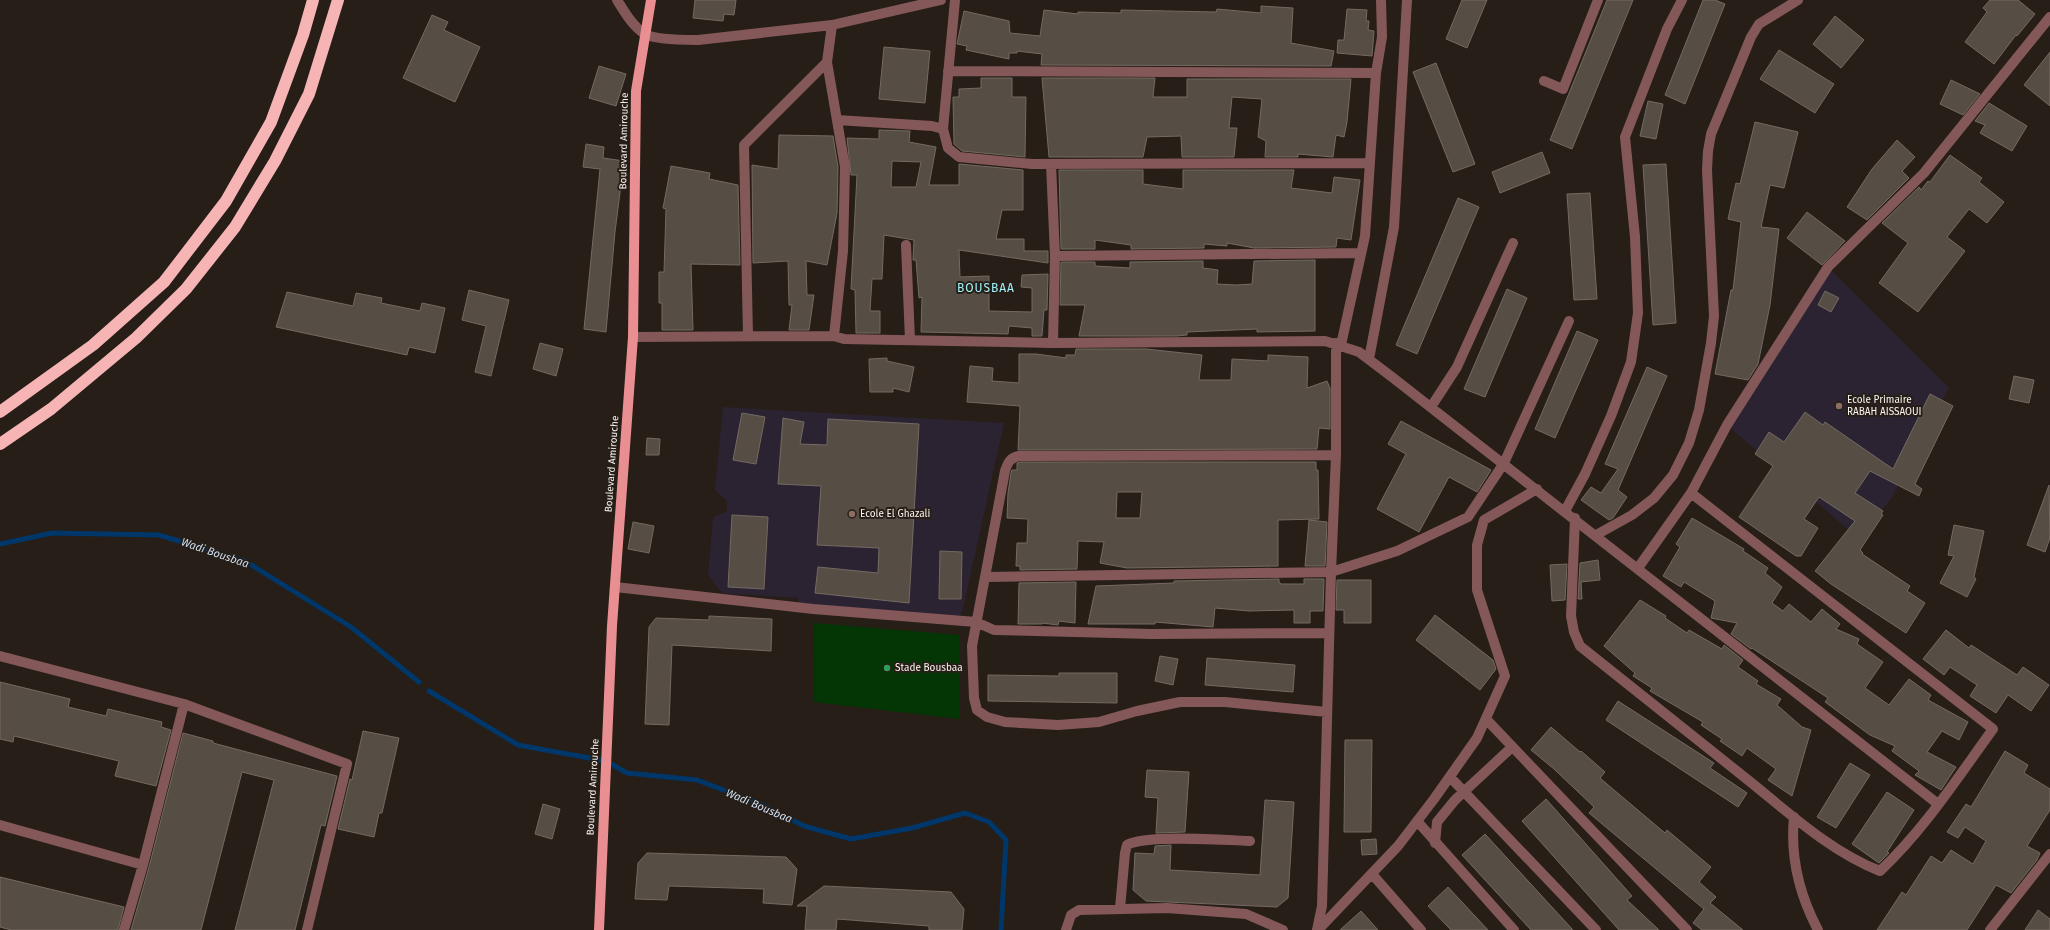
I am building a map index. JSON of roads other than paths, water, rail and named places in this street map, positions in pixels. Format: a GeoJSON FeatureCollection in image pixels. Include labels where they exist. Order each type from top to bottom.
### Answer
{"type":"FeatureCollection","features":[{"type":"Feature","properties":{"kind":"highway"},"geometry":{"type":"LineString","coordinates":[[0,412],[98,340],[164,282],[193,245],[226,201],[271,122],[303,35],[313,0]]}},
{"type":"Feature","properties":{"kind":"highway"},"geometry":{"type":"LineString","coordinates":[[0,444],[51,409],[136,338],[186,289],[235,227],[276,162],[309,94],[338,0]]}},
{"type":"Feature","properties":{"kind":"main road","name":"Boulevard Amirouche"},"geometry":{"type":"LineString","coordinates":[[599,930],[615,586],[633,337],[636,90],[651,0]]}},
{"type":"Feature","properties":{"kind":"street"},"geometry":{"type":"LineString","coordinates":[[617,0],[629,18],[645,34],[675,40],[698,40],[832,25],[941,0]]}},
{"type":"Feature","properties":{"kind":"street"},"geometry":{"type":"LineString","coordinates":[[955,0],[943,128],[948,148],[960,157],[1032,164],[1369,163]]}},
{"type":"Feature","properties":{"kind":"street"},"geometry":{"type":"LineString","coordinates":[[1318,930],[1322,906],[1329,633],[1339,344],[1365,236],[1376,73],[1382,37],[1381,0]]}},
{"type":"Feature","properties":{"kind":"street"},"geometry":{"type":"LineString","coordinates":[[1369,359],[1394,227],[1407,0]]}},
{"type":"Feature","properties":{"kind":"street"},"geometry":{"type":"LineString","coordinates":[[1544,81],[1563,89],[1598,0]]}},
{"type":"Feature","properties":{"kind":"street"},"geometry":{"type":"LineString","coordinates":[[1565,511],[1585,474],[1611,416],[1631,362],[1638,313],[1635,237],[1625,138],[1667,29],[1682,0]]}},
{"type":"Feature","properties":{"kind":"street"},"geometry":{"type":"LineString","coordinates":[[1596,535],[1632,515],[1654,498],[1673,475],[1689,443],[1699,410],[1711,344],[1714,316],[1707,170],[1711,134],[1751,37],[1759,24],[1798,0]]}},
{"type":"Feature","properties":{"kind":"street"},"geometry":{"type":"LineString","coordinates":[[1638,568],[1691,493],[1727,425],[1828,267],[1924,173],[2050,17]]}},
{"type":"Feature","properties":{"kind":"street"},"geometry":{"type":"LineString","coordinates":[[832,25],[827,62],[845,167],[843,251],[834,336]]}},
{"type":"Feature","properties":{"kind":"street"},"geometry":{"type":"LineString","coordinates":[[748,336],[744,145],[827,62]]}},
{"type":"Feature","properties":{"kind":"street"},"geometry":{"type":"LineString","coordinates":[[948,71],[1376,73]]}},
{"type":"Feature","properties":{"kind":"street"},"geometry":{"type":"LineString","coordinates":[[837,120],[943,128]]}},
{"type":"Feature","properties":{"kind":"street"},"geometry":{"type":"LineString","coordinates":[[1051,164],[1055,256],[1053,343]]}},
{"type":"Feature","properties":{"kind":"street"},"geometry":{"type":"LineString","coordinates":[[1431,407],[1457,367],[1513,243]]}},
{"type":"Feature","properties":{"kind":"street"},"geometry":{"type":"LineString","coordinates":[[906,245],[910,340]]}},
{"type":"Feature","properties":{"kind":"street"},"geometry":{"type":"LineString","coordinates":[[1055,256],[1361,253]]}},
{"type":"Feature","properties":{"kind":"street"},"geometry":{"type":"LineString","coordinates":[[985,577],[1331,572],[1397,551],[1468,517],[1504,463],[1569,320]]}},
{"type":"Feature","properties":{"kind":"street"},"geometry":{"type":"LineString","coordinates":[[633,337],[834,336],[844,339],[1053,343],[1325,341],[1339,344],[1360,352],[1575,518],[1938,804]]}},
{"type":"Feature","properties":{"kind":"street"},"geometry":{"type":"LineString","coordinates":[[1327,712],[1225,702],[1180,702],[1099,722],[1058,724],[1005,722],[987,717],[978,710],[974,698],[972,646],[1005,471],[1008,462],[1012,458],[1019,456],[1336,455]]}},
{"type":"Feature","properties":{"kind":"street"},"geometry":{"type":"LineString","coordinates":[[1318,930],[1398,846],[1450,777],[1477,738],[1505,676],[1476,590],[1477,545],[1484,520],[1537,489]]}},
{"type":"Feature","properties":{"kind":"street"},"geometry":{"type":"LineString","coordinates":[[1575,518],[1571,616],[1574,632],[1580,646],[1794,817],[1844,853],[1862,864],[1880,871],[1894,858],[1938,804],[1993,729],[1691,493]]}},
{"type":"Feature","properties":{"kind":"street"},"geometry":{"type":"LineString","coordinates":[[615,586],[814,609],[976,622],[994,630],[1152,634],[1329,633]]}},
{"type":"Feature","properties":{"kind":"street"},"geometry":{"type":"LineString","coordinates":[[0,656],[184,704],[347,764],[307,930]]}},
{"type":"Feature","properties":{"kind":"street"},"geometry":{"type":"LineString","coordinates":[[124,930],[143,865],[184,704]]}},
{"type":"Feature","properties":{"kind":"street"},"geometry":{"type":"LineString","coordinates":[[1486,719],[1511,748],[1687,930]]}},
{"type":"Feature","properties":{"kind":"street"},"geometry":{"type":"LineString","coordinates":[[1436,843],[1437,822],[1463,792],[1511,748]]}},
{"type":"Feature","properties":{"kind":"street"},"geometry":{"type":"LineString","coordinates":[[1450,777],[1596,930]]}},
{"type":"Feature","properties":{"kind":"street"},"geometry":{"type":"LineString","coordinates":[[1794,817],[1793,846],[1796,876],[1808,911],[1818,930]]}},
{"type":"Feature","properties":{"kind":"street"},"geometry":{"type":"LineString","coordinates":[[1417,821],[1514,930]]}},
{"type":"Feature","properties":{"kind":"street"},"geometry":{"type":"LineString","coordinates":[[0,825],[143,865]]}},
{"type":"Feature","properties":{"kind":"street"},"geometry":{"type":"LineString","coordinates":[[1120,908],[1125,853],[1127,845],[1131,842],[1151,839],[1250,841]]}},
{"type":"Feature","properties":{"kind":"street"},"geometry":{"type":"LineString","coordinates":[[1990,930],[2050,854]]}},
{"type":"Feature","properties":{"kind":"street"},"geometry":{"type":"LineString","coordinates":[[1372,874],[1421,930]]}},
{"type":"Feature","properties":{"kind":"street"},"geometry":{"type":"LineString","coordinates":[[1066,930],[1071,915],[1079,910],[1120,908],[1167,908],[1246,914],[1283,930]]}},
{"type":"Feature","properties":{"kind":"waterway","name":"Wadi Bousbaa"},"geometry":{"type":"LineString","coordinates":[[0,544],[52,533],[159,535],[245,561],[351,627],[419,682]]}},
{"type":"Feature","properties":{"kind":"waterway","name":"Wadi Bousbaa"},"geometry":{"type":"LineString","coordinates":[[429,691],[518,745],[606,761],[627,773],[697,780],[761,804],[804,826],[851,839],[912,828],[965,813],[989,822],[1006,840],[1001,930]]}},
{"type":"Feature","properties":{"kind":"place","name":"Ecole Primaire RABAH AISSAOUI"},"geometry":{"type":"Point","coordinates":[1839,406]}},
{"type":"Feature","properties":{"kind":"place","name":"Ecole El Ghazali"},"geometry":{"type":"Point","coordinates":[852,514]}},
{"type":"Feature","properties":{"kind":"place","name":"Stade Bousbaa"},"geometry":{"type":"Point","coordinates":[887,668]}},
{"type":"Feature","properties":{"kind":"district","name":"BOUSBAA"},"geometry":{"type":"Point","coordinates":[986,288]}}]}
